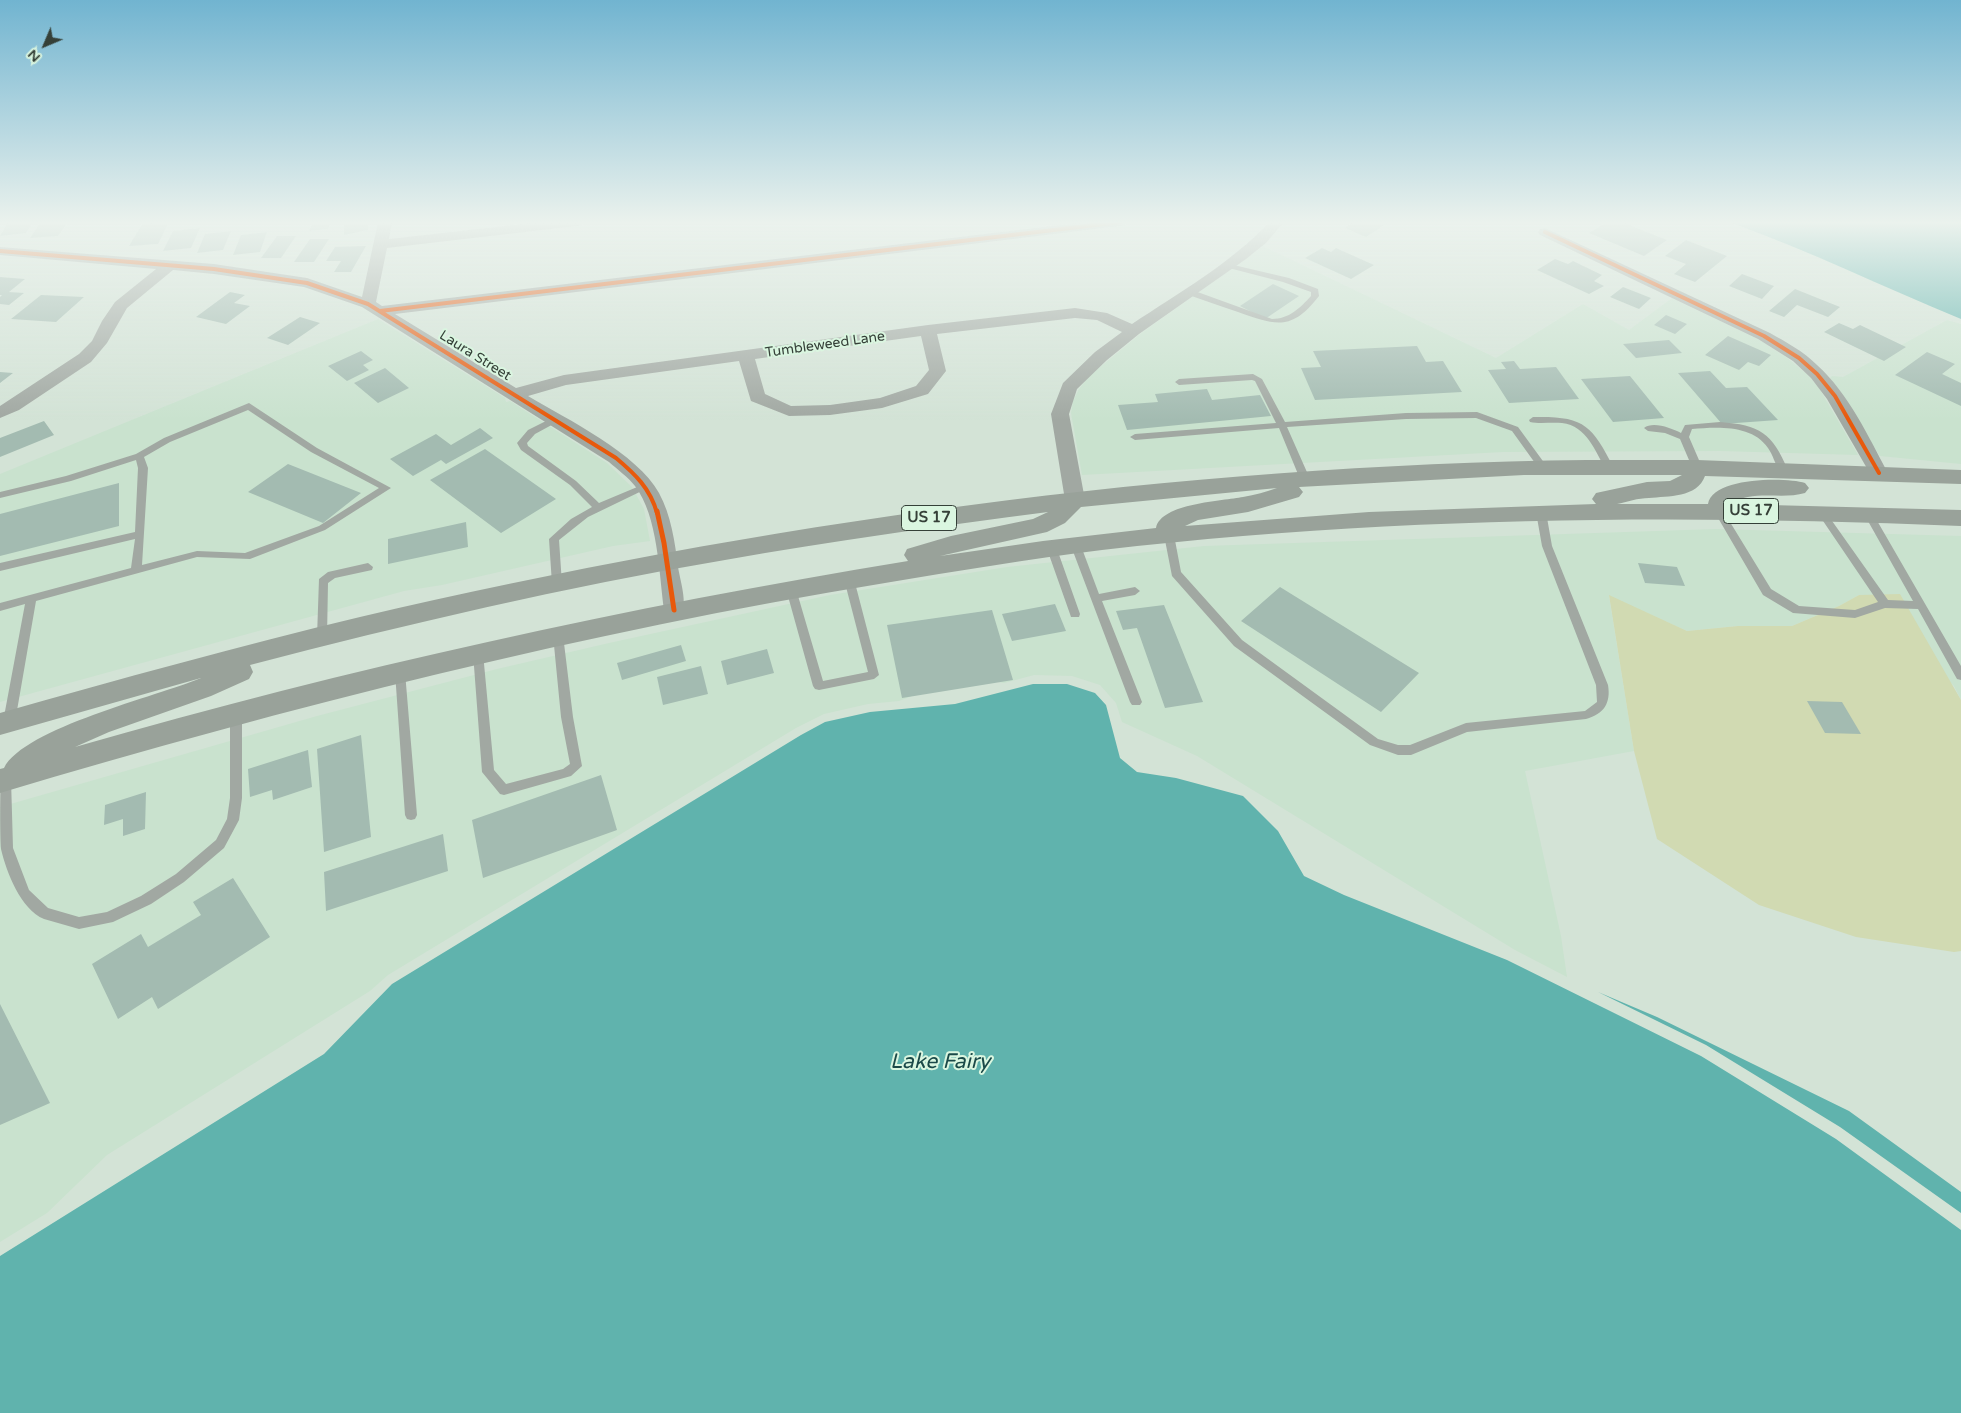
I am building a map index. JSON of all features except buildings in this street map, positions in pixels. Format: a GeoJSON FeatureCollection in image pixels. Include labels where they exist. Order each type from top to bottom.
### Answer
{"type":"FeatureCollection","features":[{"type":"Feature","properties":{"kind":"main road","name":"US 17"},"geometry":{"type":"LineString","coordinates":[[3,728],[174,675],[476,600],[667,562],[913,520],[1075,500],[1305,479],[1467,470],[1696,467],[1961,477]]}},
{"type":"Feature","properties":{"kind":"main road"},"geometry":{"type":"LineString","coordinates":[[1541,512],[1647,490],[1674,489],[1692,480],[1696,467]]}},
{"type":"Feature","properties":{"kind":"main road"},"geometry":{"type":"LineString","coordinates":[[1719,511],[1720,500],[1732,492],[1750,489],[1802,488],[1879,473]]}},
{"type":"Feature","properties":{"kind":"main road"},"geometry":{"type":"LineString","coordinates":[[1169,535],[1168,526],[1176,519],[1188,513],[1242,505],[1358,475]]}},
{"type":"Feature","properties":{"kind":"main road"},"geometry":{"type":"LineString","coordinates":[[844,579],[951,544],[1039,526],[1058,517],[1075,500]]}},
{"type":"Feature","properties":{"kind":"main road","name":"US 17"},"geometry":{"type":"LineString","coordinates":[[2,780],[236,714],[400,672],[558,635],[674,610],[844,579],[1064,547],[1169,535],[1444,516],[1541,512],[1719,511],[1958,518]]}},
{"type":"Feature","properties":{"kind":"main road"},"geometry":{"type":"LineString","coordinates":[[2,780],[39,752],[84,729],[190,693],[322,637]]}},
{"type":"Feature","properties":{"kind":"street"},"geometry":{"type":"LineString","coordinates":[[0,412],[13,406],[85,358],[99,343],[110,320],[121,305],[142,288]]}},
{"type":"Feature","properties":{"kind":"street","name":"Laura Street"},"geometry":{"type":"LineString","coordinates":[[321,288],[374,307],[616,458],[645,487],[655,505],[667,562],[674,610]]}},
{"type":"Feature","properties":{"kind":"street"},"geometry":{"type":"LineString","coordinates":[[376,288],[374,307],[541,288]]}},
{"type":"Feature","properties":{"kind":"street"},"geometry":{"type":"LineString","coordinates":[[1075,500],[1060,414],[1063,400],[1069,387],[1080,375],[1133,331],[1195,288]]}},
{"type":"Feature","properties":{"kind":"street"},"geometry":{"type":"LineString","coordinates":[[1663,288],[1764,336],[1793,354],[1816,373],[1829,388],[1879,473]]}},
{"type":"Feature","properties":{"kind":"street","name":"Tumbleweed Lane"},"geometry":{"type":"LineString","coordinates":[[515,394],[564,380],[928,330],[1075,313],[1100,316],[1133,331]]}},
{"type":"Feature","properties":{"kind":"street"},"geometry":{"type":"LineString","coordinates":[[746,356],[758,397],[789,411],[830,410],[882,403],[922,390],[938,371],[928,330]]}},
{"type":"Feature","properties":{"kind":"lane"},"geometry":{"type":"LineString","coordinates":[[1189,292],[1271,321],[1280,322],[1293,317],[1314,296],[1315,291],[1308,288]]}},
{"type":"Feature","properties":{"kind":"lane"},"geometry":{"type":"LineString","coordinates":[[1179,382],[1253,377],[1258,379],[1282,425],[1305,479]]}},
{"type":"Feature","properties":{"kind":"lane"},"geometry":{"type":"LineString","coordinates":[[0,495],[68,479],[139,456],[167,440],[249,406],[314,450],[386,488],[322,528],[246,557],[197,554],[0,607]]}},
{"type":"Feature","properties":{"kind":"lane"},"geometry":{"type":"LineString","coordinates":[[1134,437],[1406,416],[1477,415],[1515,429],[1543,468]]}},
{"type":"Feature","properties":{"kind":"lane"},"geometry":{"type":"LineString","coordinates":[[556,419],[529,434],[522,444],[524,448],[573,483],[597,506]]}},
{"type":"Feature","properties":{"kind":"lane"},"geometry":{"type":"LineString","coordinates":[[1532,420],[1556,419],[1586,428],[1593,436],[1609,468]]}},
{"type":"Feature","properties":{"kind":"lane"},"geometry":{"type":"LineString","coordinates":[[1696,467],[1684,437],[1688,427],[1712,424],[1753,432],[1763,436],[1771,444],[1783,470]]}},
{"type":"Feature","properties":{"kind":"lane"},"geometry":{"type":"LineString","coordinates":[[1648,428],[1667,430],[1684,437]]}},
{"type":"Feature","properties":{"kind":"lane"},"geometry":{"type":"LineString","coordinates":[[136,570],[140,534],[143,468],[139,456]]}},
{"type":"Feature","properties":{"kind":"lane"},"geometry":{"type":"LineString","coordinates":[[557,584],[554,539],[566,526],[597,506],[645,487]]}},
{"type":"Feature","properties":{"kind":"lane"},"geometry":{"type":"LineString","coordinates":[[1719,511],[1767,592],[1796,610],[1854,614],[1886,604],[1920,605]]}},
{"type":"Feature","properties":{"kind":"lane"},"geometry":{"type":"LineString","coordinates":[[1169,535],[1176,572],[1238,643],[1374,742],[1392,749],[1410,750],[1466,728],[1586,715],[1597,711],[1603,704],[1605,695],[1602,685],[1547,546],[1541,512]]}},
{"type":"Feature","properties":{"kind":"lane"},"geometry":{"type":"LineString","coordinates":[[1822,513],[1886,604]]}},
{"type":"Feature","properties":{"kind":"lane"},"geometry":{"type":"LineString","coordinates":[[1869,514],[1961,676]]}},
{"type":"Feature","properties":{"kind":"lane"},"geometry":{"type":"LineString","coordinates":[[0,567],[140,534]]}},
{"type":"Feature","properties":{"kind":"lane"},"geometry":{"type":"LineString","coordinates":[[1064,547],[1096,598],[1136,702]]}},
{"type":"Feature","properties":{"kind":"lane"},"geometry":{"type":"LineString","coordinates":[[1064,547],[1075,614]]}},
{"type":"Feature","properties":{"kind":"lane"},"geometry":{"type":"LineString","coordinates":[[322,637],[323,582],[332,576],[368,567]]}},
{"type":"Feature","properties":{"kind":"lane"},"geometry":{"type":"LineString","coordinates":[[790,589],[819,686],[874,675],[844,579]]}},
{"type":"Feature","properties":{"kind":"lane"},"geometry":{"type":"LineString","coordinates":[[1096,598],[1135,591]]}},
{"type":"Feature","properties":{"kind":"lane"},"geometry":{"type":"LineString","coordinates":[[3,728],[31,599]]}},
{"type":"Feature","properties":{"kind":"lane"},"geometry":{"type":"LineString","coordinates":[[478,653],[488,772],[504,790],[567,773],[576,766],[558,635]]}},
{"type":"Feature","properties":{"kind":"lane"},"geometry":{"type":"LineString","coordinates":[[400,672],[411,815]]}},
{"type":"Feature","properties":{"kind":"lane"},"geometry":{"type":"LineString","coordinates":[[2,780],[7,848],[24,894],[44,913],[79,923],[108,918],[146,900],[180,878],[220,844],[233,820],[236,798],[236,714]]}},
{"type":"Feature","properties":{"kind":"shaded area"},"geometry":{"type":"Polygon","coordinates":[[[1204,288],[1350,288],[1496,358],[1583,304],[1629,330],[1672,298],[1758,339],[1786,357],[1807,374],[1819,388],[1858,455],[1720,451],[1503,452],[1082,475],[1071,413],[1073,401],[1088,377],[1140,334],[1204,288]]]}},
{"type":"Feature","properties":{"kind":"shaded area"},"geometry":{"type":"Polygon","coordinates":[[[378,319],[505,398],[506,402],[510,401],[607,463],[632,487],[644,509],[650,541],[613,546],[442,585],[404,591],[0,702],[0,474],[378,319]]]}},
{"type":"Feature","properties":{"kind":"shaded area"},"geometry":{"type":"Polygon","coordinates":[[[1947,320],[1961,324],[1961,464],[1880,456],[1829,379],[1832,376],[1843,377],[1947,320]]]}},
{"type":"Feature","properties":{"kind":"shaded area"},"geometry":{"type":"Polygon","coordinates":[[[1716,529],[1961,536],[1961,700],[1954,686],[1859,595],[1839,606],[1792,626],[1738,626],[1687,631],[1609,596],[1634,751],[1525,771],[1561,936],[1567,977],[1515,950],[1197,756],[1122,722],[1116,703],[1100,685],[1072,676],[1034,675],[1004,683],[978,679],[928,690],[899,701],[868,704],[824,714],[796,728],[388,975],[370,991],[107,1155],[47,1213],[0,1242],[0,807],[317,716],[497,669],[830,595],[1007,567],[1204,546],[1716,529]]]}},
{"type":"Feature","properties":{"kind":"shaded area"},"geometry":{"type":"Polygon","coordinates":[[[1900,594],[1961,700],[1961,951],[1954,952],[1856,937],[1759,905],[1657,839],[1634,751],[1609,595],[1687,631],[1738,626],[1792,626],[1839,606],[1859,595],[1900,594]]]}},
{"type":"Feature","properties":{"kind":"water"},"geometry":{"type":"Polygon","coordinates":[[[1889,288],[1961,288],[1961,319],[1889,288]]]}},
{"type":"Feature","properties":{"kind":"water","name":"Lake Fairy"},"geometry":{"type":"Polygon","coordinates":[[[1033,684],[1067,684],[1095,693],[1106,705],[1120,758],[1137,772],[1176,778],[1243,796],[1278,831],[1304,876],[1344,895],[1507,960],[1701,1056],[1836,1139],[1961,1230],[1961,1413],[0,1413],[0,1256],[324,1054],[392,984],[801,735],[825,722],[870,712],[955,704],[1033,684]]]}},
{"type":"Feature","properties":{"kind":"water"},"geometry":{"type":"Polygon","coordinates":[[[1598,992],[1657,1017],[1849,1111],[1961,1192],[1961,1213],[1840,1127],[1706,1045],[1598,992]]]}},
{"type":"Feature","properties":{"kind":"cycle path"},"geometry":{"type":"LineString","coordinates":[[321,288],[368,304],[616,458],[636,476],[642,482],[656,508],[664,543],[674,610]]}},
{"type":"Feature","properties":{"kind":"cycle path"},"geometry":{"type":"LineString","coordinates":[[380,311],[572,288]]}},
{"type":"Feature","properties":{"kind":"cycle path"},"geometry":{"type":"LineString","coordinates":[[1663,288],[1764,336],[1799,358],[1811,368],[1835,396],[1879,473]]}}]}
